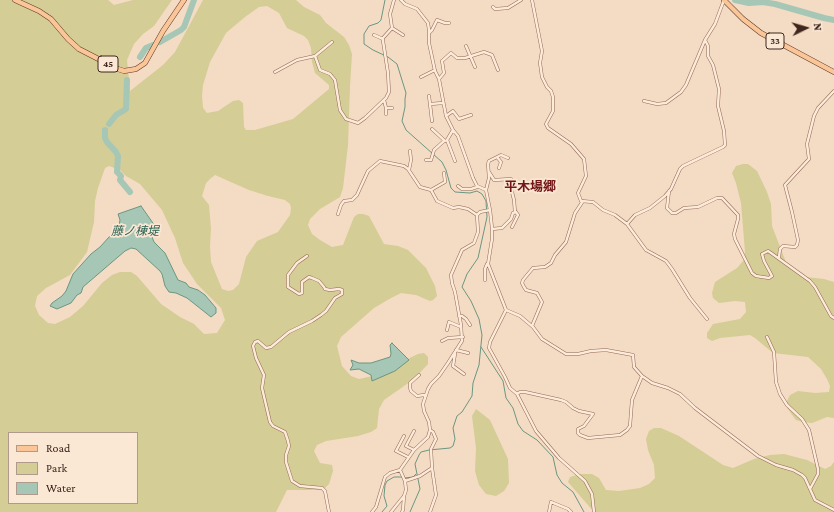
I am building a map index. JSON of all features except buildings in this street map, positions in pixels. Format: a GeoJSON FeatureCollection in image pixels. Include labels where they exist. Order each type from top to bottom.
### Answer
{"type":"FeatureCollection","features":[{"type":"Feature","properties":{"kind":"main road","name":"45"},"geometry":{"type":"LineString","coordinates":[[14,0],[39,11],[51,19],[79,49],[124,71],[136,69],[145,63],[163,31],[184,0]]}},
{"type":"Feature","properties":{"kind":"main road","name":"33"},"geometry":{"type":"LineString","coordinates":[[724,0],[743,19],[761,33],[834,72]]}},
{"type":"Feature","properties":{"kind":"street"},"geometry":{"type":"LineString","coordinates":[[315,56],[320,70],[330,74],[335,80],[340,110],[346,119],[358,123],[384,100],[389,92],[383,39],[392,28],[390,14],[394,0]]}},
{"type":"Feature","properties":{"kind":"street"},"geometry":{"type":"LineString","coordinates":[[401,0],[417,9],[428,23],[429,43],[435,70],[439,79],[446,116],[452,130],[458,136],[473,178],[478,186],[486,190]]}},
{"type":"Feature","properties":{"kind":"street"},"geometry":{"type":"LineString","coordinates":[[494,7],[495,9],[508,8],[521,0]]}},
{"type":"Feature","properties":{"kind":"street"},"geometry":{"type":"LineString","coordinates":[[532,0],[542,51],[540,63],[542,77],[553,97],[553,111],[546,124],[548,128],[571,144],[584,159],[586,176],[578,193],[581,201],[583,202]]}},
{"type":"Feature","properties":{"kind":"street"},"geometry":{"type":"LineString","coordinates":[[644,101],[657,104],[666,103],[681,92],[686,85],[705,40],[716,24],[724,0]]}},
{"type":"Feature","properties":{"kind":"street"},"geometry":{"type":"LineString","coordinates":[[429,32],[432,30],[437,20],[449,23]]}},
{"type":"Feature","properties":{"kind":"street"},"geometry":{"type":"LineString","coordinates":[[392,28],[403,35]]}},
{"type":"Feature","properties":{"kind":"street"},"geometry":{"type":"LineString","coordinates":[[374,35],[383,39]]}},
{"type":"Feature","properties":{"kind":"street"},"geometry":{"type":"LineString","coordinates":[[627,224],[636,215],[657,204],[669,191],[683,166],[715,151],[724,144],[724,131],[718,106],[719,89],[713,65],[708,56],[708,46],[705,40]]}},
{"type":"Feature","properties":{"kind":"street"},"geometry":{"type":"LineString","coordinates":[[275,72],[297,60],[315,56],[332,42]]}},
{"type":"Feature","properties":{"kind":"street"},"geometry":{"type":"LineString","coordinates":[[466,46],[475,67]]}},
{"type":"Feature","properties":{"kind":"street"},"geometry":{"type":"LineString","coordinates":[[439,79],[444,72],[442,61],[448,54],[451,53],[457,58],[465,58],[484,52],[492,55],[498,70]]}},
{"type":"Feature","properties":{"kind":"street"},"geometry":{"type":"LineString","coordinates":[[421,77],[435,70]]}},
{"type":"Feature","properties":{"kind":"street"},"geometry":{"type":"LineString","coordinates":[[779,257],[780,249],[783,246],[795,246],[797,245],[798,240],[785,185],[809,159],[807,144],[814,116],[818,108],[834,91]]}},
{"type":"Feature","properties":{"kind":"street"},"geometry":{"type":"LineString","coordinates":[[429,96],[432,121]]}},
{"type":"Feature","properties":{"kind":"street"},"geometry":{"type":"LineString","coordinates":[[384,100],[386,114]]}},
{"type":"Feature","properties":{"kind":"street"},"geometry":{"type":"LineString","coordinates":[[430,104],[443,103]]}},
{"type":"Feature","properties":{"kind":"street"},"geometry":{"type":"LineString","coordinates":[[386,108],[392,108]]}},
{"type":"Feature","properties":{"kind":"street"},"geometry":{"type":"LineString","coordinates":[[446,116],[453,111],[460,120],[471,115]]}},
{"type":"Feature","properties":{"kind":"street"},"geometry":{"type":"LineString","coordinates":[[432,129],[446,141],[455,161]]}},
{"type":"Feature","properties":{"kind":"street"},"geometry":{"type":"LineString","coordinates":[[426,160],[431,160],[434,151],[446,141],[452,130]]}},
{"type":"Feature","properties":{"kind":"street"},"geometry":{"type":"LineString","coordinates":[[409,170],[410,151]]}},
{"type":"Feature","properties":{"kind":"street"},"geometry":{"type":"LineString","coordinates":[[485,280],[485,269],[488,264],[492,239],[490,210],[486,190],[490,178],[488,164],[489,161],[501,155],[508,158]]}},
{"type":"Feature","properties":{"kind":"street"},"geometry":{"type":"LineString","coordinates":[[498,157],[501,162],[499,168]]}},
{"type":"Feature","properties":{"kind":"street"},"geometry":{"type":"LineString","coordinates":[[338,214],[344,201],[352,200],[357,195],[368,171],[380,161],[404,166],[409,170],[420,187],[431,190],[445,182],[444,173]]}},
{"type":"Feature","properties":{"kind":"street"},"geometry":{"type":"LineString","coordinates":[[488,172],[494,180],[511,179]]}},
{"type":"Feature","properties":{"kind":"street"},"geometry":{"type":"LineString","coordinates":[[458,186],[465,189],[478,186]]}},
{"type":"Feature","properties":{"kind":"street"},"geometry":{"type":"LineString","coordinates":[[431,190],[437,201],[453,208],[459,207],[468,209],[477,215]]}},
{"type":"Feature","properties":{"kind":"street"},"geometry":{"type":"LineString","coordinates":[[669,191],[667,208],[672,213],[676,213],[684,208],[698,207],[717,198],[722,198],[738,215],[734,238],[752,273],[756,276],[769,278],[772,274],[764,261],[762,254],[768,251],[779,257],[810,281],[815,287],[831,316],[834,318]]}},
{"type":"Feature","properties":{"kind":"street"},"geometry":{"type":"LineString","coordinates":[[512,192],[515,212],[518,213],[512,227]]}},
{"type":"Feature","properties":{"kind":"street"},"geometry":{"type":"LineString","coordinates":[[583,202],[593,202],[603,210],[615,215],[627,224],[646,250],[666,261],[690,298],[707,319]]}},
{"type":"Feature","properties":{"kind":"street"},"geometry":{"type":"LineString","coordinates":[[532,326],[542,302],[537,294],[526,290],[522,284],[523,280],[533,268],[537,266],[545,267],[551,263],[555,255],[566,242],[575,213],[583,202]]}},
{"type":"Feature","properties":{"kind":"street"},"geometry":{"type":"LineString","coordinates":[[477,215],[484,211],[490,210]]}},
{"type":"Feature","properties":{"kind":"street"},"geometry":{"type":"LineString","coordinates":[[492,229],[502,228],[511,219],[515,212]]}},
{"type":"Feature","properties":{"kind":"street"},"geometry":{"type":"LineString","coordinates":[[372,512],[376,507],[385,477],[390,473],[400,470],[414,450],[428,437],[430,430],[429,422],[424,411],[426,396],[431,384],[439,376],[462,341],[462,327],[451,275],[462,250],[474,243],[478,232],[477,215]]}},
{"type":"Feature","properties":{"kind":"street"},"geometry":{"type":"LineString","coordinates":[[307,256],[297,263],[288,275],[288,287],[299,294],[302,293],[302,282],[309,277],[319,281],[325,289],[342,290],[342,294],[335,298],[326,311],[321,315],[289,332],[270,347],[266,348],[258,342],[255,342],[253,346],[256,358],[264,375],[262,388],[270,422],[273,426],[285,432],[288,442],[289,446],[286,455],[286,462],[292,481],[300,486],[322,488],[326,494],[329,512]]}},
{"type":"Feature","properties":{"kind":"street"},"geometry":{"type":"LineString","coordinates":[[488,264],[506,310],[520,316],[532,326],[542,339],[566,354],[606,350],[633,355],[634,367],[642,376],[652,383],[680,394],[695,408],[758,456],[802,475],[805,478],[815,500],[834,510]]}},
{"type":"Feature","properties":{"kind":"street"},"geometry":{"type":"LineString","coordinates":[[506,310],[490,342],[489,348],[510,388],[517,394],[536,432],[560,458],[585,481],[592,494],[595,511]]}},
{"type":"Feature","properties":{"kind":"street"},"geometry":{"type":"LineString","coordinates":[[459,316],[466,319],[470,325]]}},
{"type":"Feature","properties":{"kind":"street"},"geometry":{"type":"LineString","coordinates":[[446,330],[450,322],[462,327]]}},
{"type":"Feature","properties":{"kind":"street"},"geometry":{"type":"LineString","coordinates":[[442,342],[448,338],[463,337]]}},
{"type":"Feature","properties":{"kind":"street"},"geometry":{"type":"LineString","coordinates":[[766,337],[774,352],[776,382],[780,394],[787,405],[802,418],[809,430],[818,469],[818,474],[810,489]]}},
{"type":"Feature","properties":{"kind":"street"},"geometry":{"type":"LineString","coordinates":[[456,352],[468,353]]}},
{"type":"Feature","properties":{"kind":"street"},"geometry":{"type":"LineString","coordinates":[[456,352],[453,366],[464,374]]}},
{"type":"Feature","properties":{"kind":"street"},"geometry":{"type":"LineString","coordinates":[[419,375],[410,383],[411,391],[417,396],[426,396]]}},
{"type":"Feature","properties":{"kind":"street"},"geometry":{"type":"LineString","coordinates":[[517,394],[520,392],[525,392],[561,400],[579,411],[593,414],[584,426],[578,430],[580,435],[588,438],[620,435],[630,426],[632,400],[642,376]]}},
{"type":"Feature","properties":{"kind":"street"},"geometry":{"type":"LineString","coordinates":[[430,430],[436,438],[431,450],[436,495],[430,512]]}},
{"type":"Feature","properties":{"kind":"street"},"geometry":{"type":"LineString","coordinates":[[414,431],[406,446],[414,450]]}},
{"type":"Feature","properties":{"kind":"street"},"geometry":{"type":"LineString","coordinates":[[404,436],[396,451],[408,458]]}},
{"type":"Feature","properties":{"kind":"street"},"geometry":{"type":"LineString","coordinates":[[405,481],[415,478],[432,468]]}},
{"type":"Feature","properties":{"kind":"street"},"geometry":{"type":"LineString","coordinates":[[400,470],[405,481],[406,490],[402,512]]}},
{"type":"Feature","properties":{"kind":"street"},"geometry":{"type":"LineString","coordinates":[[391,512],[404,496]]}},
{"type":"Feature","properties":{"kind":"street"},"geometry":{"type":"LineString","coordinates":[[549,512],[551,502],[568,509],[571,512]]}},
{"type":"Feature","properties":{"kind":"green space"},"geometry":{"type":"Polygon","coordinates":[[[0,0],[108,0],[114,5],[133,0],[172,0],[154,26],[143,34],[134,44],[127,60],[130,91],[163,65],[175,52],[203,0],[296,0],[304,7],[320,15],[326,23],[344,37],[349,45],[352,54],[348,145],[343,188],[340,197],[320,209],[310,219],[308,225],[312,234],[332,247],[343,245],[354,217],[358,214],[369,216],[384,244],[398,246],[408,250],[426,268],[435,286],[437,296],[430,301],[416,295],[401,293],[391,298],[374,308],[341,337],[337,346],[342,366],[351,376],[359,379],[373,376],[418,354],[424,353],[428,357],[428,364],[414,379],[384,400],[379,409],[377,428],[371,432],[358,436],[326,441],[317,445],[314,451],[320,463],[332,465],[333,471],[329,484],[320,490],[287,490],[276,512],[0,512],[0,0]],[[267,6],[259,7],[226,33],[210,62],[203,85],[203,108],[207,113],[218,111],[233,101],[239,100],[243,103],[244,127],[246,130],[255,130],[293,119],[329,89],[329,85],[315,73],[312,62],[311,48],[308,40],[304,36],[287,28],[279,13],[267,6]],[[109,166],[105,168],[98,188],[95,201],[94,222],[87,252],[70,275],[46,288],[37,296],[35,306],[39,315],[48,323],[55,324],[70,317],[83,306],[102,283],[112,275],[120,272],[131,272],[137,276],[161,304],[180,317],[194,324],[204,334],[217,333],[225,320],[221,308],[197,284],[183,263],[175,238],[162,210],[140,184],[126,176],[120,170],[109,166]],[[215,175],[206,183],[202,196],[209,205],[211,262],[222,289],[228,291],[233,290],[239,284],[246,257],[257,241],[278,232],[290,215],[291,208],[290,204],[285,200],[249,190],[215,175]]]}},
{"type":"Feature","properties":{"kind":"green space"},"geometry":{"type":"Polygon","coordinates":[[[748,164],[757,171],[767,192],[771,204],[772,226],[787,265],[806,277],[834,282],[834,418],[827,417],[812,423],[803,422],[796,420],[787,408],[787,401],[790,395],[798,391],[815,393],[829,392],[830,386],[821,369],[808,357],[773,353],[750,335],[720,338],[712,341],[707,338],[707,333],[713,324],[740,319],[746,312],[745,302],[735,301],[719,303],[713,298],[712,293],[715,282],[737,268],[744,260],[745,252],[741,203],[732,173],[736,166],[748,164]]]}},
{"type":"Feature","properties":{"kind":"green space"},"geometry":{"type":"Polygon","coordinates":[[[476,409],[490,420],[508,459],[509,483],[504,491],[496,496],[486,494],[479,485],[475,471],[476,448],[472,416],[476,409]]]}},
{"type":"Feature","properties":{"kind":"green space"},"geometry":{"type":"Polygon","coordinates":[[[654,428],[661,428],[679,436],[723,465],[733,468],[754,459],[770,455],[784,454],[807,460],[825,469],[831,466],[834,462],[834,512],[594,512],[568,482],[570,477],[580,474],[592,474],[599,478],[606,490],[619,491],[640,488],[649,484],[655,478],[654,465],[648,450],[646,439],[649,431],[654,428]]]}},
{"type":"Feature","properties":{"kind":"water","name":"藤ノ棟堤"},"geometry":{"type":"Polygon","coordinates":[[[141,206],[155,226],[152,237],[154,242],[165,253],[178,280],[186,283],[189,287],[198,290],[205,295],[216,308],[216,313],[211,317],[187,298],[176,293],[169,292],[165,286],[160,271],[136,249],[131,248],[125,251],[83,287],[81,293],[77,295],[71,303],[57,309],[50,306],[66,291],[73,274],[119,226],[120,220],[118,214],[141,206]]]}},
{"type":"Feature","properties":{"kind":"water"},"geometry":{"type":"Polygon","coordinates":[[[392,343],[409,360],[395,371],[372,381],[371,375],[359,369],[350,370],[353,365],[351,360],[359,363],[371,363],[390,357],[390,345],[392,343]]]}},
{"type":"Feature","properties":{"kind":"waterway","name":"藤ノ棟堤"},"geometry":{"type":"LineString","coordinates":[[160,42],[184,27],[194,0]]}},
{"type":"Feature","properties":{"kind":"waterway"},"geometry":{"type":"LineString","coordinates":[[385,0],[381,20],[378,23],[369,26],[364,34],[364,44],[388,57],[397,64],[406,93],[402,121],[406,130],[442,162],[451,188],[455,192],[470,193],[477,191],[482,194],[486,201],[487,217],[478,258],[467,274],[462,287],[471,301],[479,319],[482,335],[479,365],[473,383],[472,396],[462,412],[457,416],[453,428],[455,439],[453,446],[450,448],[421,452],[419,455],[415,464],[420,489],[410,512]]}},
{"type":"Feature","properties":{"kind":"waterway"},"geometry":{"type":"LineString","coordinates":[[735,0],[749,3],[763,2],[775,4],[834,20]]}},
{"type":"Feature","properties":{"kind":"waterway","name":"藤ノ棟堤"},"geometry":{"type":"LineString","coordinates":[[140,57],[146,48],[153,45]]}},
{"type":"Feature","properties":{"kind":"waterway","name":"藤ノ棟堤"},"geometry":{"type":"LineString","coordinates":[[109,124],[116,115],[126,109],[127,80]]}},
{"type":"Feature","properties":{"kind":"waterway","name":"藤ノ棟堤"},"geometry":{"type":"LineString","coordinates":[[105,130],[105,138],[118,156],[117,172],[121,176],[120,180],[130,192]]}},
{"type":"Feature","properties":{"kind":"waterway"},"geometry":{"type":"LineString","coordinates":[[481,347],[503,381],[506,398],[513,408],[518,424],[523,431],[537,440],[553,457],[557,475],[562,483],[573,492],[584,512]]}},
{"type":"Feature","properties":{"kind":"waterway"},"geometry":{"type":"LineString","coordinates":[[405,478],[413,477],[416,474]]}},
{"type":"Feature","properties":{"kind":"waterway"},"geometry":{"type":"LineString","coordinates":[[382,512],[387,506],[384,496],[387,481],[394,477],[402,477]]}},
{"type":"Feature","properties":{"kind":"district","name":"平木場郷"},"geometry":{"type":"Point","coordinates":[530,187]}}]}
